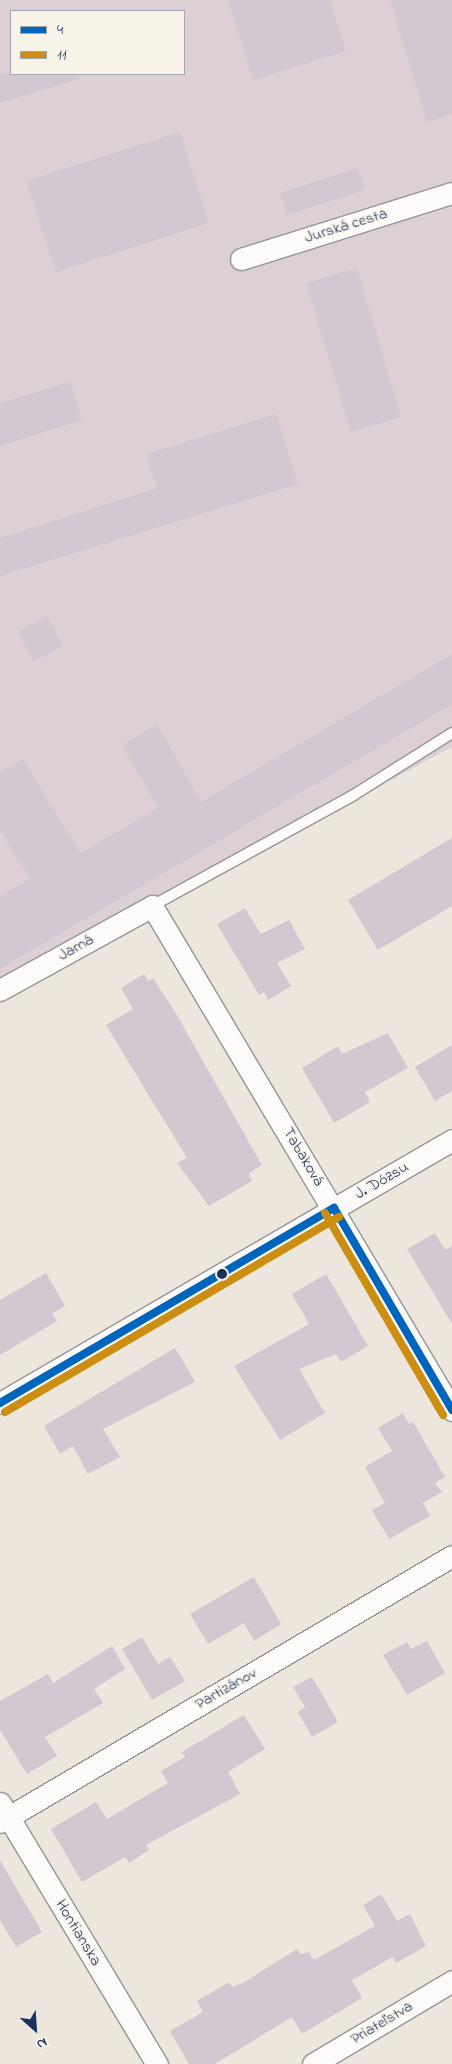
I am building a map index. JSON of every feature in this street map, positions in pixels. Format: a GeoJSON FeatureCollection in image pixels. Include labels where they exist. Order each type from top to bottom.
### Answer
{"type":"FeatureCollection","features":[{"type":"Feature","properties":{"kind":"street","name":"Jurská cesta"},"geometry":{"type":"LineString","coordinates":[[241,258],[452,193]]}},
{"type":"Feature","properties":{"kind":"street","name":"Jarná"},"geometry":{"type":"LineString","coordinates":[[0,990],[152,906]]}},
{"type":"Feature","properties":{"kind":"street","name":"Tabaková"},"geometry":{"type":"LineString","coordinates":[[152,906],[334,1208],[452,1410]]}},
{"type":"Feature","properties":{"kind":"street","name":"J. Dózsu"},"geometry":{"type":"LineString","coordinates":[[0,1403],[452,1140]]}},
{"type":"Feature","properties":{"kind":"street","name":"Partizánov"},"geometry":{"type":"LineString","coordinates":[[3,1814],[452,1556]]}},
{"type":"Feature","properties":{"kind":"street","name":"Hontianska"},"geometry":{"type":"LineString","coordinates":[[3,1814],[157,2064]]}},
{"type":"Feature","properties":{"kind":"street","name":"Priateľstva"},"geometry":{"type":"LineString","coordinates":[[313,2064],[452,1981]]}},
{"type":"Feature","properties":{"kind":"lane"},"geometry":{"type":"LineString","coordinates":[[152,906],[352,796],[452,733]]}},
{"type":"Feature","properties":{"kind":"shaded area"},"geometry":{"type":"Polygon","coordinates":[[[0,0],[452,0],[452,747],[0,990],[0,0]]]}},
{"type":"Feature","properties":{"kind":"building"},"geometry":{"type":"Polygon","coordinates":[[[228,0],[330,0],[346,51],[253,80],[228,0]]]}},
{"type":"Feature","properties":{"kind":"building"},"geometry":{"type":"Polygon","coordinates":[[[390,0],[452,0],[452,114],[427,122],[390,0]]]}},
{"type":"Feature","properties":{"kind":"building"},"geometry":{"type":"Polygon","coordinates":[[[0,74],[78,75],[79,79],[0,103],[0,74]]]}},
{"type":"Feature","properties":{"kind":"building"},"geometry":{"type":"Polygon","coordinates":[[[180,132],[209,223],[56,272],[26,181],[180,132]]]}},
{"type":"Feature","properties":{"kind":"building"},"geometry":{"type":"Polygon","coordinates":[[[358,168],[365,190],[287,215],[280,193],[358,168]]]}},
{"type":"Feature","properties":{"kind":"building"},"geometry":{"type":"Polygon","coordinates":[[[357,268],[401,417],[351,432],[306,283],[357,268]]]}},
{"type":"Feature","properties":{"kind":"building"},"geometry":{"type":"Polygon","coordinates":[[[70,382],[82,420],[0,446],[0,403],[70,382]]]}},
{"type":"Feature","properties":{"kind":"building"},"geometry":{"type":"Polygon","coordinates":[[[276,414],[298,484],[0,576],[0,538],[157,488],[146,454],[276,414]]]}},
{"type":"Feature","properties":{"kind":"building"},"geometry":{"type":"Polygon","coordinates":[[[47,616],[63,645],[34,662],[18,632],[47,616]]]}},
{"type":"Feature","properties":{"kind":"building"},"geometry":{"type":"Polygon","coordinates":[[[452,654],[452,704],[0,969],[0,896],[30,879],[0,830],[0,773],[23,759],[80,853],[158,808],[122,745],[157,724],[201,802],[452,654]]]}},
{"type":"Feature","properties":{"kind":"building"},"geometry":{"type":"Polygon","coordinates":[[[452,838],[452,906],[378,950],[348,900],[452,838]]]}},
{"type":"Feature","properties":{"kind":"building"},"geometry":{"type":"Polygon","coordinates":[[[245,908],[261,934],[289,920],[305,949],[277,963],[291,986],[268,1000],[264,992],[259,995],[217,924],[245,908]]]}},
{"type":"Feature","properties":{"kind":"building"},"geometry":{"type":"Polygon","coordinates":[[[144,974],[148,981],[153,978],[174,1010],[262,1165],[249,1173],[252,1181],[209,1206],[177,1163],[187,1158],[106,1025],[133,1009],[121,988],[144,974]]]}},
{"type":"Feature","properties":{"kind":"building"},"geometry":{"type":"Polygon","coordinates":[[[388,1033],[408,1068],[365,1092],[370,1102],[334,1123],[302,1068],[338,1046],[342,1054],[388,1033]]]}},
{"type":"Feature","properties":{"kind":"building"},"geometry":{"type":"Polygon","coordinates":[[[452,1045],[452,1091],[435,1101],[415,1067],[452,1045]]]}},
{"type":"Feature","properties":{"kind":"building"},"geometry":{"type":"Polygon","coordinates":[[[435,1233],[445,1250],[452,1246],[452,1324],[407,1249],[435,1233]]]}},
{"type":"Feature","properties":{"kind":"building"},"geometry":{"type":"Polygon","coordinates":[[[46,1273],[65,1306],[52,1314],[57,1321],[0,1355],[0,1300],[46,1273]]]}},
{"type":"Feature","properties":{"kind":"building"},"geometry":{"type":"Polygon","coordinates":[[[326,1274],[368,1346],[341,1362],[336,1354],[299,1369],[325,1413],[280,1440],[234,1366],[309,1324],[292,1294],[326,1274]]]}},
{"type":"Feature","properties":{"kind":"building"},"geometry":{"type":"Polygon","coordinates":[[[175,1348],[195,1382],[103,1429],[120,1457],[88,1474],[73,1446],[60,1454],[44,1426],[175,1348]]]}},
{"type":"Feature","properties":{"kind":"building"},"geometry":{"type":"Polygon","coordinates":[[[403,1413],[409,1424],[413,1422],[445,1477],[435,1483],[442,1492],[423,1503],[430,1516],[389,1539],[372,1510],[385,1503],[365,1467],[392,1451],[378,1428],[403,1413]]]}},
{"type":"Feature","properties":{"kind":"building"},"geometry":{"type":"Polygon","coordinates":[[[254,1577],[281,1624],[254,1641],[244,1623],[208,1644],[190,1614],[254,1577]]]}},
{"type":"Feature","properties":{"kind":"building"},"geometry":{"type":"Polygon","coordinates":[[[142,1637],[158,1664],[170,1657],[185,1681],[152,1700],[122,1649],[142,1637]]]}},
{"type":"Feature","properties":{"kind":"building"},"geometry":{"type":"Polygon","coordinates":[[[427,1641],[445,1673],[407,1695],[383,1655],[407,1642],[411,1649],[427,1641]]]}},
{"type":"Feature","properties":{"kind":"building"},"geometry":{"type":"Polygon","coordinates":[[[112,1646],[125,1669],[94,1689],[103,1703],[45,1737],[57,1756],[27,1774],[0,1730],[0,1701],[48,1674],[53,1683],[112,1646]]]}},
{"type":"Feature","properties":{"kind":"building"},"geometry":{"type":"Polygon","coordinates":[[[312,1677],[338,1722],[312,1737],[298,1712],[305,1707],[293,1687],[312,1677]]]}},
{"type":"Feature","properties":{"kind":"building"},"geometry":{"type":"Polygon","coordinates":[[[244,1715],[265,1749],[228,1772],[240,1794],[146,1845],[149,1850],[129,1863],[125,1857],[82,1882],[51,1829],[96,1802],[107,1819],[168,1783],[161,1771],[185,1757],[182,1752],[244,1715]]]}},
{"type":"Feature","properties":{"kind":"building"},"geometry":{"type":"Polygon","coordinates":[[[0,1860],[42,1932],[16,1947],[0,1920],[0,1860]]]}},
{"type":"Feature","properties":{"kind":"building"},"geometry":{"type":"Polygon","coordinates":[[[381,1894],[397,1921],[410,1914],[426,1946],[396,1963],[393,1957],[352,1980],[362,1998],[302,2034],[292,2017],[215,2064],[189,2064],[170,2031],[203,2012],[197,2001],[229,1982],[232,1987],[243,1983],[297,1949],[300,1954],[309,1952],[314,1960],[375,1926],[363,1905],[381,1894]]]}},
{"type":"Feature","properties":{"kind":"transit line","name":"4"},"geometry":{"type":"LineString","coordinates":[[334,1208],[452,1410]]}},
{"type":"Feature","properties":{"kind":"transit line","name":"4"},"geometry":{"type":"LineString","coordinates":[[0,1403],[334,1208]]}},
{"type":"Feature","properties":{"kind":"transit line","name":"11"},"geometry":{"type":"LineString","coordinates":[[325,1213],[443,1415]]}},
{"type":"Feature","properties":{"kind":"transit line","name":"11"},"geometry":{"type":"LineString","coordinates":[[5,1412],[339,1217]]}}]}
